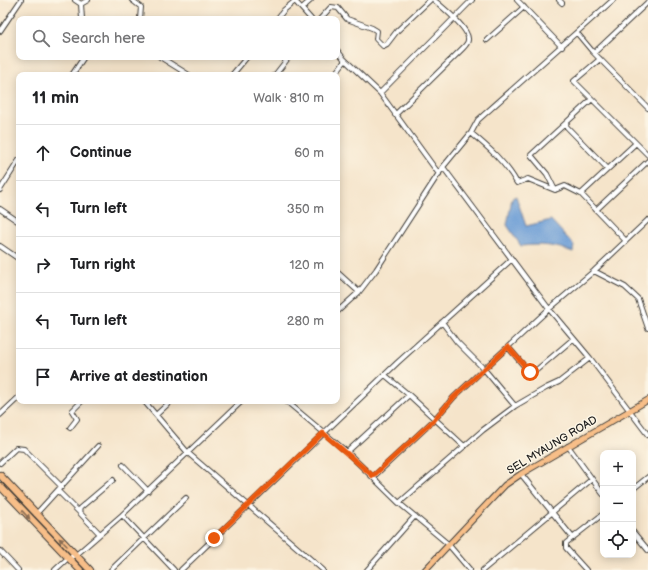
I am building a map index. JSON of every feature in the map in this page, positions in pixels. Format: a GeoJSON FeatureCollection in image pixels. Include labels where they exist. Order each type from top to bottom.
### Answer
{"type":"FeatureCollection","features":[{"type":"Feature","properties":{"kind":"highway"},"geometry":{"type":"LineString","coordinates":[[0,476],[90,570]]}},
{"type":"Feature","properties":{"kind":"highway"},"geometry":{"type":"LineString","coordinates":[[0,486],[80,570]]}},
{"type":"Feature","properties":{"kind":"main road","name":"SEL MYAUNG ROAD"},"geometry":{"type":"LineString","coordinates":[[425,570],[505,485],[568,446],[648,400]]}},
{"type":"Feature","properties":{"kind":"street"},"geometry":{"type":"LineString","coordinates":[[0,31],[21,0]]}},
{"type":"Feature","properties":{"kind":"street"},"geometry":{"type":"LineString","coordinates":[[75,0],[81,4]]}},
{"type":"Feature","properties":{"kind":"street"},"geometry":{"type":"LineString","coordinates":[[81,4],[88,0]]}},
{"type":"Feature","properties":{"kind":"street"},"geometry":{"type":"LineString","coordinates":[[132,0],[141,7],[140,16]]}},
{"type":"Feature","properties":{"kind":"street"},"geometry":{"type":"LineString","coordinates":[[279,16],[294,0],[309,16]]}},
{"type":"Feature","properties":{"kind":"street"},"geometry":{"type":"LineString","coordinates":[[302,8],[311,0]]}},
{"type":"Feature","properties":{"kind":"street"},"geometry":{"type":"LineString","coordinates":[[323,16],[331,7],[338,8],[347,19],[377,31],[376,39],[382,46],[387,44],[397,31],[430,0]]}},
{"type":"Feature","properties":{"kind":"street"},"geometry":{"type":"LineString","coordinates":[[395,115],[463,48],[468,41],[468,35],[455,18],[434,0]]}},
{"type":"Feature","properties":{"kind":"street"},"geometry":{"type":"LineString","coordinates":[[380,93],[472,0]]}},
{"type":"Feature","properties":{"kind":"street"},"geometry":{"type":"LineString","coordinates":[[517,0],[562,47]]}},
{"type":"Feature","properties":{"kind":"street"},"geometry":{"type":"LineString","coordinates":[[340,309],[359,292],[376,270],[443,168],[471,133],[478,120],[562,47],[613,0]]}},
{"type":"Feature","properties":{"kind":"street"},"geometry":{"type":"LineString","coordinates":[[594,53],[648,2]]}},
{"type":"Feature","properties":{"kind":"street"},"geometry":{"type":"LineString","coordinates":[[81,4],[82,16]]}},
{"type":"Feature","properties":{"kind":"street"},"geometry":{"type":"LineString","coordinates":[[487,40],[524,7]]}},
{"type":"Feature","properties":{"kind":"street"},"geometry":{"type":"LineString","coordinates":[[577,33],[594,53],[648,108]]}},
{"type":"Feature","properties":{"kind":"street"},"geometry":{"type":"LineString","coordinates":[[340,54],[380,93],[439,174]]}},
{"type":"Feature","properties":{"kind":"street"},"geometry":{"type":"LineString","coordinates":[[336,72],[344,62],[344,59]]}},
{"type":"Feature","properties":{"kind":"street"},"geometry":{"type":"LineString","coordinates":[[600,59],[574,81],[648,155]]}},
{"type":"Feature","properties":{"kind":"street"},"geometry":{"type":"LineString","coordinates":[[74,72],[82,60]]}},
{"type":"Feature","properties":{"kind":"street"},"geometry":{"type":"LineString","coordinates":[[165,60],[184,72]]}},
{"type":"Feature","properties":{"kind":"street"},"geometry":{"type":"LineString","coordinates":[[234,72],[244,60]]}},
{"type":"Feature","properties":{"kind":"street"},"geometry":{"type":"LineString","coordinates":[[277,72],[287,60]]}},
{"type":"Feature","properties":{"kind":"street"},"geometry":{"type":"LineString","coordinates":[[555,190],[547,174],[531,155],[592,99]]}},
{"type":"Feature","properties":{"kind":"street"},"geometry":{"type":"LineString","coordinates":[[565,124],[608,169]]}},
{"type":"Feature","properties":{"kind":"street"},"geometry":{"type":"LineString","coordinates":[[471,133],[485,144],[511,172],[517,183],[528,180],[555,190],[565,186],[581,194],[626,241]]}},
{"type":"Feature","properties":{"kind":"street"},"geometry":{"type":"LineString","coordinates":[[581,194],[636,143]]}},
{"type":"Feature","properties":{"kind":"street"},"geometry":{"type":"LineString","coordinates":[[596,210],[648,161]]}},
{"type":"Feature","properties":{"kind":"street"},"geometry":{"type":"LineString","coordinates":[[0,190],[16,165]]}},
{"type":"Feature","properties":{"kind":"street"},"geometry":{"type":"LineString","coordinates":[[443,168],[549,309],[590,358],[648,435]]}},
{"type":"Feature","properties":{"kind":"street"},"geometry":{"type":"LineString","coordinates":[[0,209],[16,220]]}},
{"type":"Feature","properties":{"kind":"street"},"geometry":{"type":"LineString","coordinates":[[373,476],[434,420],[454,397],[484,369],[549,309],[594,271],[648,220]]}},
{"type":"Feature","properties":{"kind":"street"},"geometry":{"type":"LineString","coordinates":[[0,246],[16,257]]}},
{"type":"Feature","properties":{"kind":"street"},"geometry":{"type":"LineString","coordinates":[[180,570],[323,433],[512,259]]}},
{"type":"Feature","properties":{"kind":"street"},"geometry":{"type":"LineString","coordinates":[[594,271],[625,287],[638,299],[648,328]]}},
{"type":"Feature","properties":{"kind":"street"},"geometry":{"type":"LineString","coordinates":[[340,275],[359,292]]}},
{"type":"Feature","properties":{"kind":"street"},"geometry":{"type":"LineString","coordinates":[[442,322],[457,342],[484,369],[515,406]]}},
{"type":"Feature","properties":{"kind":"street"},"geometry":{"type":"LineString","coordinates":[[508,347],[530,372],[533,373],[573,339]]}},
{"type":"Feature","properties":{"kind":"street"},"geometry":{"type":"LineString","coordinates":[[399,503],[464,446],[515,406],[559,382],[590,358]]}},
{"type":"Feature","properties":{"kind":"street"},"geometry":{"type":"LineString","coordinates":[[385,375],[464,446]]}},
{"type":"Feature","properties":{"kind":"street"},"geometry":{"type":"LineString","coordinates":[[347,452],[409,395]]}},
{"type":"Feature","properties":{"kind":"street"},"geometry":{"type":"LineString","coordinates":[[0,415],[16,400]]}},
{"type":"Feature","properties":{"kind":"street"},"geometry":{"type":"LineString","coordinates":[[70,428],[77,420],[72,411],[79,404]]}},
{"type":"Feature","properties":{"kind":"street"},"geometry":{"type":"LineString","coordinates":[[147,404],[188,452],[323,570]]}},
{"type":"Feature","properties":{"kind":"street"},"geometry":{"type":"LineString","coordinates":[[156,415],[168,404]]}},
{"type":"Feature","properties":{"kind":"street"},"geometry":{"type":"LineString","coordinates":[[55,570],[68,558],[76,555],[122,515],[239,404]]}},
{"type":"Feature","properties":{"kind":"street"},"geometry":{"type":"LineString","coordinates":[[289,404],[347,452],[399,503],[448,544],[470,570]]}},
{"type":"Feature","properties":{"kind":"street"},"geometry":{"type":"LineString","coordinates":[[36,514],[98,446]]}},
{"type":"Feature","properties":{"kind":"street"},"geometry":{"type":"LineString","coordinates":[[568,446],[600,490]]}},
{"type":"Feature","properties":{"kind":"street"},"geometry":{"type":"LineString","coordinates":[[0,463],[16,448],[24,449],[62,487]]}},
{"type":"Feature","properties":{"kind":"street"},"geometry":{"type":"LineString","coordinates":[[123,465],[148,491]]}},
{"type":"Feature","properties":{"kind":"street"},"geometry":{"type":"LineString","coordinates":[[521,474],[573,538]]}},
{"type":"Feature","properties":{"kind":"street"},"geometry":{"type":"LineString","coordinates":[[636,487],[648,477]]}},
{"type":"Feature","properties":{"kind":"street"},"geometry":{"type":"LineString","coordinates":[[483,570],[592,479]]}},
{"type":"Feature","properties":{"kind":"street"},"geometry":{"type":"LineString","coordinates":[[79,512],[80,508],[113,480]]}},
{"type":"Feature","properties":{"kind":"street"},"geometry":{"type":"LineString","coordinates":[[58,491],[100,534]]}},
{"type":"Feature","properties":{"kind":"street"},"geometry":{"type":"LineString","coordinates":[[111,570],[186,498]]}},
{"type":"Feature","properties":{"kind":"street"},"geometry":{"type":"LineString","coordinates":[[122,515],[174,570]]}},
{"type":"Feature","properties":{"kind":"street"},"geometry":{"type":"LineString","coordinates":[[367,570],[415,516]]}},
{"type":"Feature","properties":{"kind":"street"},"geometry":{"type":"LineString","coordinates":[[586,570],[566,548],[566,543],[600,516]]}},
{"type":"Feature","properties":{"kind":"street"},"geometry":{"type":"LineString","coordinates":[[636,536],[648,550]]}},
{"type":"Feature","properties":{"kind":"street"},"geometry":{"type":"LineString","coordinates":[[0,551],[18,570]]}},
{"type":"Feature","properties":{"kind":"water"},"geometry":{"type":"Polygon","coordinates":[[[516,196],[526,226],[551,220],[574,245],[573,252],[547,246],[521,246],[507,225],[512,198],[516,196]]]}},
{"type":"Feature","properties":{"kind":"route"},"geometry":{"type":"LineString","coordinates":[[214,538],[323,433],[347,452],[373,476],[434,420],[454,397],[508,347],[530,372]]}}]}
